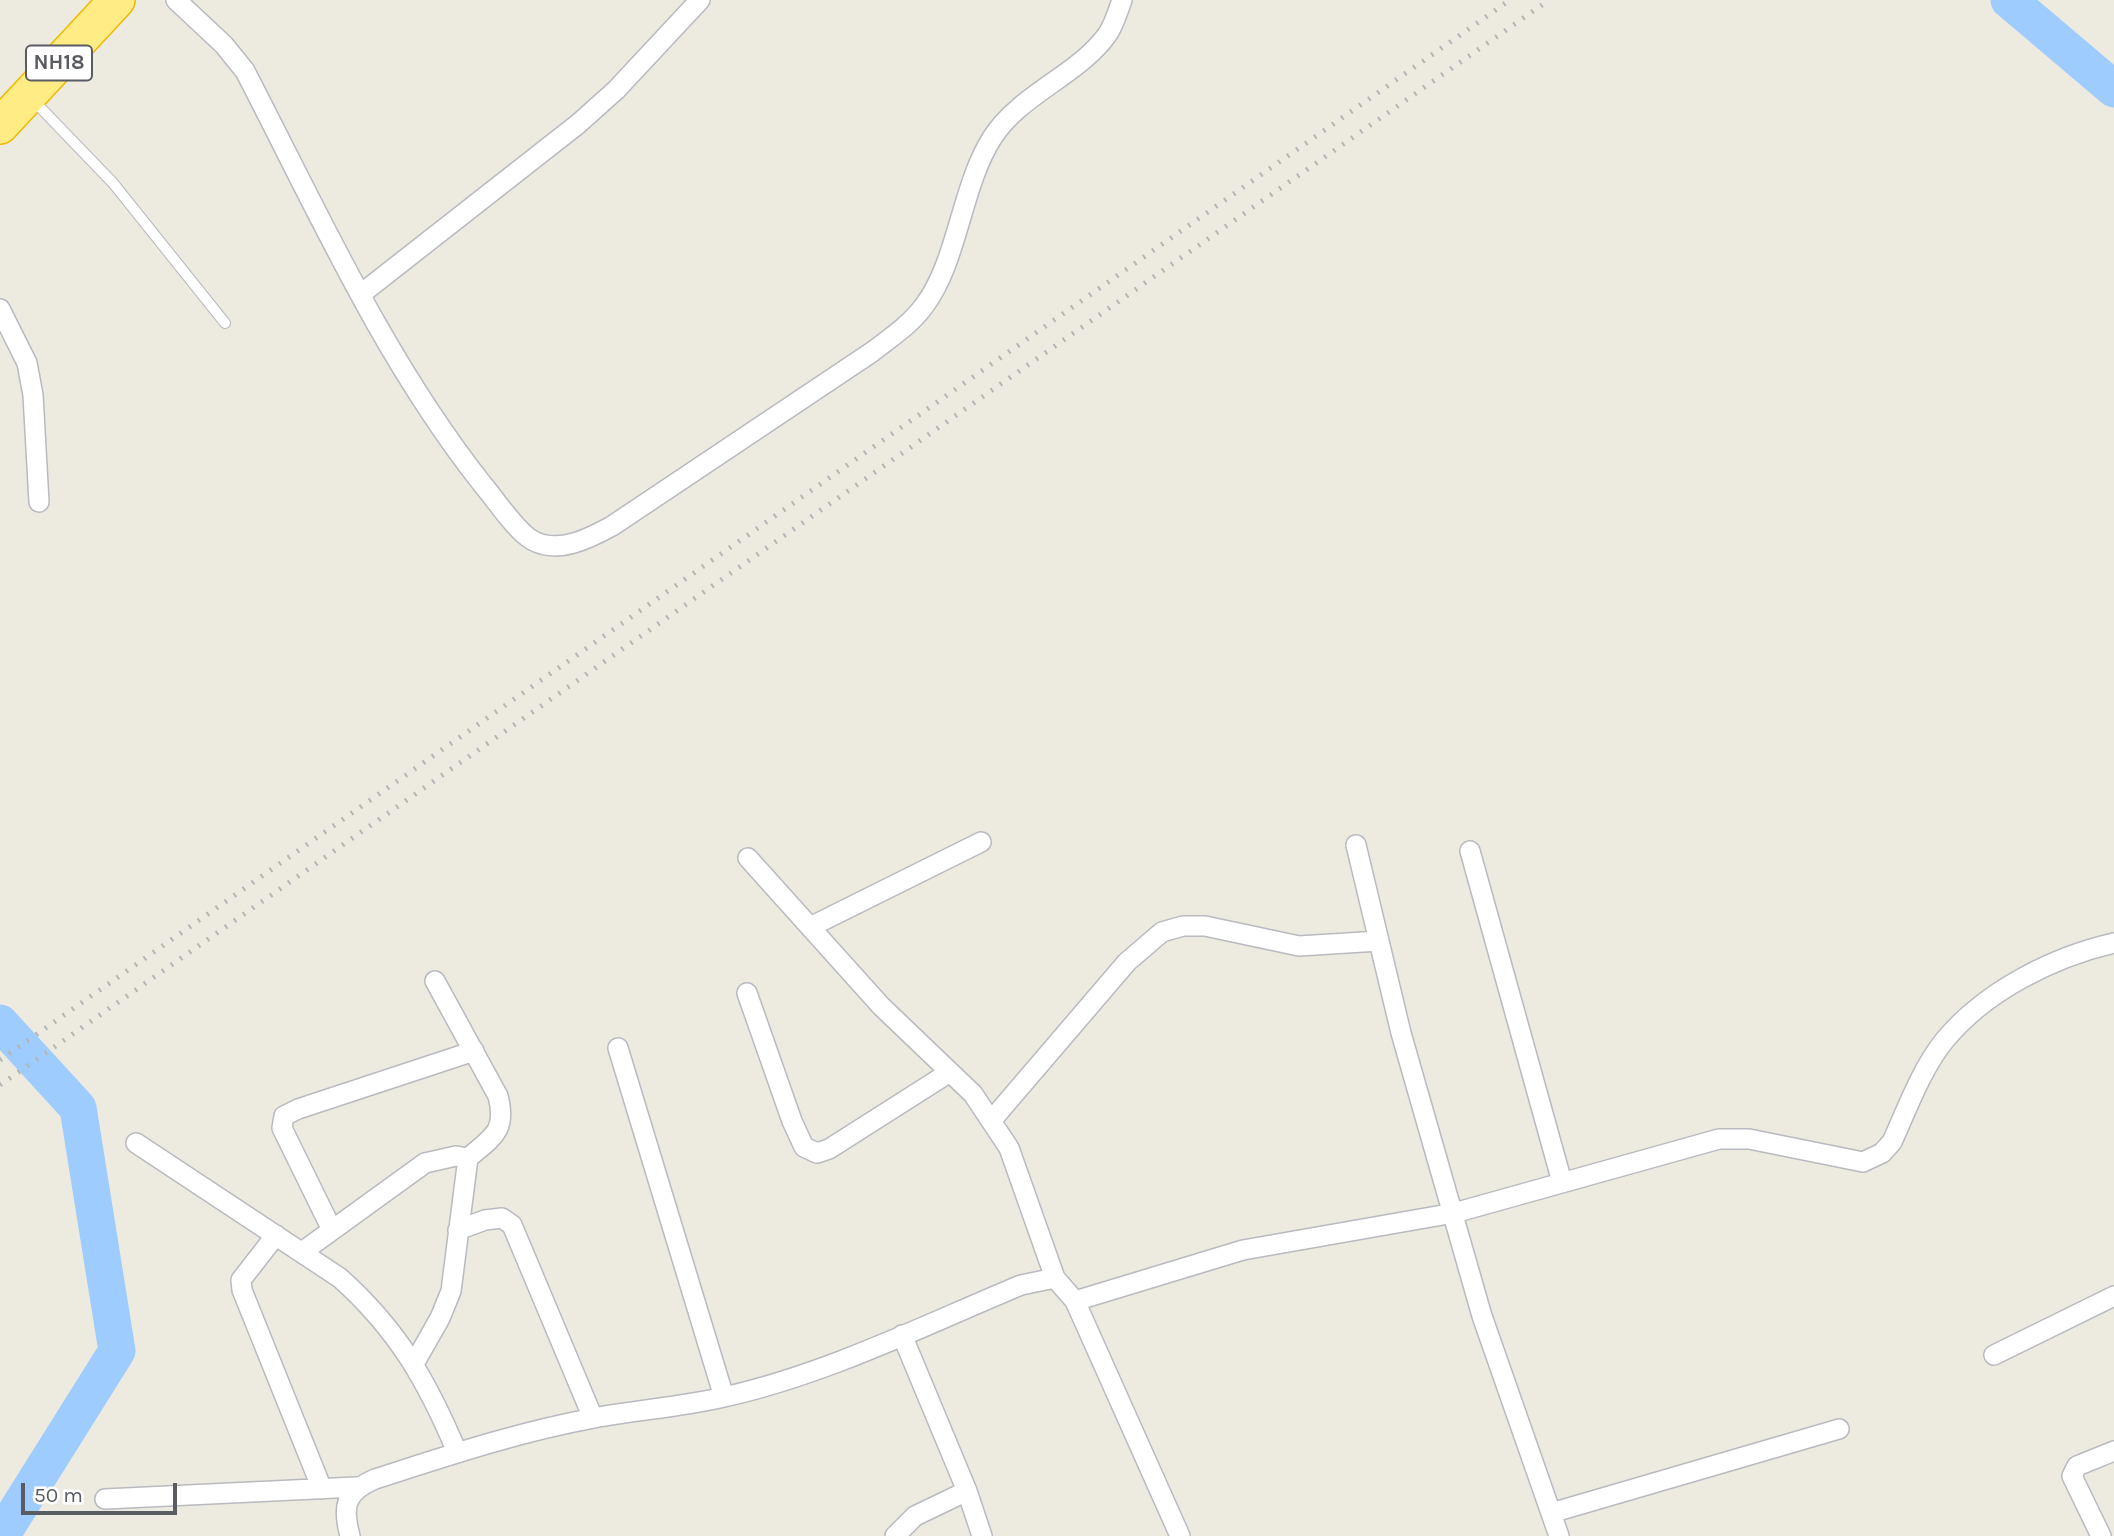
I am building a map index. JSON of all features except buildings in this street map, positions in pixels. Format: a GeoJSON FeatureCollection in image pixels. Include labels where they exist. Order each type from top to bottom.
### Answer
{"type":"FeatureCollection","features":[{"type":"Feature","properties":{"kind":"highway","name":"NH18"},"geometry":{"type":"LineString","coordinates":[[0,126],[14,95],[87,0]]}},
{"type":"Feature","properties":{"kind":"highway","name":"NH18"},"geometry":{"type":"LineString","coordinates":[[14,95],[117,0]]}},
{"type":"Feature","properties":{"kind":"street"},"geometry":{"type":"LineString","coordinates":[[176,0],[225,45],[245,71],[401,369],[508,515],[532,541],[555,546],[584,541],[658,496],[905,327],[925,305],[937,284],[978,164],[993,136],[1016,111],[1095,50],[1109,33],[1122,0]]}},
{"type":"Feature","properties":{"kind":"street"},"geometry":{"type":"LineString","coordinates":[[361,294],[578,124],[616,90],[700,0]]}},
{"type":"Feature","properties":{"kind":"street"},"geometry":{"type":"LineString","coordinates":[[0,309],[27,363],[33,395],[39,502]]}},
{"type":"Feature","properties":{"kind":"street"},"geometry":{"type":"LineString","coordinates":[[810,927],[981,842]]}},
{"type":"Feature","properties":{"kind":"street"},"geometry":{"type":"LineString","coordinates":[[1356,845],[1401,1033],[1482,1316],[1559,1536]]}},
{"type":"Feature","properties":{"kind":"street"},"geometry":{"type":"LineString","coordinates":[[1469,850],[1562,1182]]}},
{"type":"Feature","properties":{"kind":"street"},"geometry":{"type":"LineString","coordinates":[[748,858],[881,1006],[973,1094],[1009,1147],[1055,1278],[1075,1301],[1180,1536]]}},
{"type":"Feature","properties":{"kind":"street"},"geometry":{"type":"LineString","coordinates":[[991,1121],[1127,962],[1162,932],[1183,926],[1205,926],[1300,946],[1379,941]]}},
{"type":"Feature","properties":{"kind":"street"},"geometry":{"type":"LineString","coordinates":[[1075,1301],[1244,1250],[1454,1213],[1719,1139],[1749,1139],[1863,1162],[1881,1153],[1892,1142],[1943,1042],[1963,1022],[2034,971],[2070,955],[2114,943]]}},
{"type":"Feature","properties":{"kind":"street"},"geometry":{"type":"LineString","coordinates":[[415,1362],[440,1318],[451,1291],[468,1158],[496,1134],[503,1117],[498,1096],[435,981]]}},
{"type":"Feature","properties":{"kind":"street"},"geometry":{"type":"LineString","coordinates":[[747,993],[792,1121],[804,1147],[817,1153],[829,1149],[950,1072]]}},
{"type":"Feature","properties":{"kind":"street"},"geometry":{"type":"LineString","coordinates":[[618,1048],[724,1397]]}},
{"type":"Feature","properties":{"kind":"street"},"geometry":{"type":"LineString","coordinates":[[332,1230],[282,1128],[284,1116],[474,1051]]}},
{"type":"Feature","properties":{"kind":"street"},"geometry":{"type":"LineString","coordinates":[[136,1143],[340,1278],[369,1303],[415,1362],[457,1452]]}},
{"type":"Feature","properties":{"kind":"street"},"geometry":{"type":"LineString","coordinates":[[302,1252],[425,1163],[456,1156],[468,1158]]}},
{"type":"Feature","properties":{"kind":"street"},"geometry":{"type":"LineString","coordinates":[[458,1230],[485,1220],[502,1218],[512,1225],[593,1418]]}},
{"type":"Feature","properties":{"kind":"street"},"geometry":{"type":"LineString","coordinates":[[276,1236],[247,1270],[241,1280],[242,1290],[322,1489]]}},
{"type":"Feature","properties":{"kind":"street"},"geometry":{"type":"LineString","coordinates":[[105,1499],[356,1488],[498,1439],[593,1418],[724,1397],[830,1363],[1021,1285],[1055,1278]]}},
{"type":"Feature","properties":{"kind":"street"},"geometry":{"type":"LineString","coordinates":[[1994,1355],[2114,1296]]}},
{"type":"Feature","properties":{"kind":"street"},"geometry":{"type":"LineString","coordinates":[[902,1335],[967,1491],[982,1536]]}},
{"type":"Feature","properties":{"kind":"street"},"geometry":{"type":"LineString","coordinates":[[1551,1513],[1839,1429]]}},
{"type":"Feature","properties":{"kind":"street"},"geometry":{"type":"LineString","coordinates":[[2101,1536],[2072,1476],[2077,1466],[2114,1451]]}},
{"type":"Feature","properties":{"kind":"street"},"geometry":{"type":"LineString","coordinates":[[350,1536],[347,1503],[356,1488]]}},
{"type":"Feature","properties":{"kind":"street"},"geometry":{"type":"LineString","coordinates":[[895,1536],[915,1516],[967,1491]]}},
{"type":"Feature","properties":{"kind":"lane"},"geometry":{"type":"LineString","coordinates":[[14,95],[113,183],[225,323]]}},
{"type":"Feature","properties":{"kind":"waterway"},"geometry":{"type":"LineString","coordinates":[[2009,0],[2114,89]]}},
{"type":"Feature","properties":{"kind":"waterway"},"geometry":{"type":"LineString","coordinates":[[0,1023],[78,1108],[117,1351],[1,1536]]}},
{"type":"Feature","properties":{"kind":"railway"},"geometry":{"type":"LineString","coordinates":[[0,1060],[1510,0]]}},
{"type":"Feature","properties":{"kind":"railway"},"geometry":{"type":"LineString","coordinates":[[0,1085],[1549,0]]}}]}
